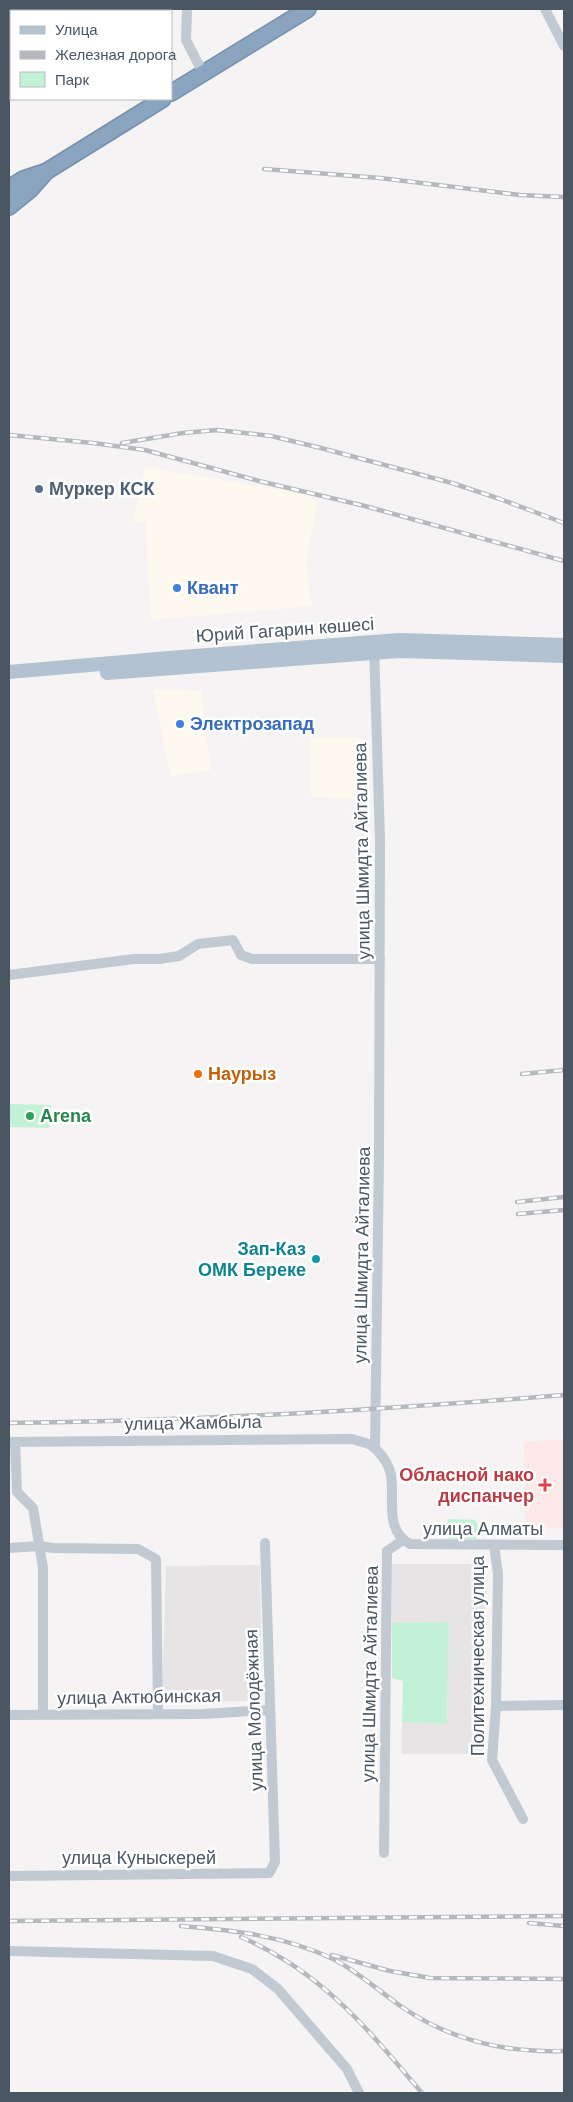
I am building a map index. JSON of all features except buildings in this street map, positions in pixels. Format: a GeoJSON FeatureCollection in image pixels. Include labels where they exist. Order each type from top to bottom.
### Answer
{"type":"FeatureCollection","features":[{"type":"Feature","properties":{"kind":"highway"},"geometry":{"type":"LineString","coordinates":[[172,92],[308,9]]}},
{"type":"Feature","properties":{"kind":"highway"},"geometry":{"type":"LineString","coordinates":[[9,188],[23,178],[47,171],[161,100]]}},
{"type":"Feature","properties":{"kind":"highway"},"geometry":{"type":"LineString","coordinates":[[9,207],[30,190],[47,171]]}},
{"type":"Feature","properties":{"kind":"main road","name":"Юрий Гагарин көшесі"},"geometry":{"type":"LineString","coordinates":[[9,681],[374,647],[398,640],[564,645]]}},
{"type":"Feature","properties":{"kind":"main road","name":"Юрий Гагарин көшесі"},"geometry":{"type":"LineString","coordinates":[[9,672],[374,647],[399,651],[564,656]]}},
{"type":"Feature","properties":{"kind":"street"},"geometry":{"type":"LineString","coordinates":[[187,9],[186,40],[203,73]]}},
{"type":"Feature","properties":{"kind":"street"},"geometry":{"type":"LineString","coordinates":[[545,9],[564,46]]}},
{"type":"Feature","properties":{"kind":"street","name":"улица Шмидта Айталиева"},"geometry":{"type":"LineString","coordinates":[[374,647],[380,832],[375,1448]]}},
{"type":"Feature","properties":{"kind":"street"},"geometry":{"type":"LineString","coordinates":[[9,975],[134,959],[159,959],[179,956],[198,944],[233,940],[241,955],[252,959],[380,959]]}},
{"type":"Feature","properties":{"kind":"street","name":"улица Жамбыла"},"geometry":{"type":"LineString","coordinates":[[12,1442],[352,1440],[361,1441],[375,1448]]}},
{"type":"Feature","properties":{"kind":"street"},"geometry":{"type":"LineString","coordinates":[[12,1442],[17,1492],[33,1508],[43,1578],[43,1714]]}},
{"type":"Feature","properties":{"kind":"street"},"geometry":{"type":"LineString","coordinates":[[375,1448],[388,1465],[391,1476],[393,1523],[403,1540]]}},
{"type":"Feature","properties":{"kind":"street","name":"улица Шмидта Айталиева"},"geometry":{"type":"LineString","coordinates":[[384,1853],[387,1551],[403,1540]]}},
{"type":"Feature","properties":{"kind":"street","name":"улица Алматы"},"geometry":{"type":"LineString","coordinates":[[403,1540],[420,1546],[564,1545]]}},
{"type":"Feature","properties":{"kind":"street","name":"улица Молодёжная"},"geometry":{"type":"LineString","coordinates":[[266,1543],[275,1862],[269,1874]]}},
{"type":"Feature","properties":{"kind":"street"},"geometry":{"type":"LineString","coordinates":[[9,1548],[39,1546],[138,1550],[156,1560],[158,1714]]}},
{"type":"Feature","properties":{"kind":"street","name":"Политехническая улица"},"geometry":{"type":"LineString","coordinates":[[494,1546],[498,1574],[496,1706],[492,1760],[523,1819]]}},
{"type":"Feature","properties":{"kind":"street"},"geometry":{"type":"LineString","coordinates":[[496,1706],[564,1705]]}},
{"type":"Feature","properties":{"kind":"street","name":"улица Актюбинская"},"geometry":{"type":"LineString","coordinates":[[9,1715],[158,1714],[270,1710]]}},
{"type":"Feature","properties":{"kind":"street","name":"улица Куныскерей"},"geometry":{"type":"LineString","coordinates":[[9,1876],[269,1874]]}},
{"type":"Feature","properties":{"kind":"street"},"geometry":{"type":"LineString","coordinates":[[9,1951],[213,1956],[252,1969],[278,1989],[347,2069],[359,2092]]}},
{"type":"Feature","properties":{"kind":"shaded area","name":"Квант"},"geometry":{"type":"Polygon","coordinates":[[[145,467],[311,495],[311,499],[317,501],[306,562],[312,606],[151,620],[145,523],[133,521],[145,467]]]}},
{"type":"Feature","properties":{"kind":"shaded area","name":"Электрозапад"},"geometry":{"type":"Polygon","coordinates":[[[153,689],[201,691],[211,770],[170,776],[153,689]]]}},
{"type":"Feature","properties":{"kind":"shaded area"},"geometry":{"type":"Polygon","coordinates":[[[310,738],[362,738],[365,799],[311,797],[310,738]]]}},
{"type":"Feature","properties":{"kind":"shaded area","name":"Обласной нако диспанчер"},"geometry":{"type":"Polygon","coordinates":[[[564,1439],[564,1528],[526,1527],[524,1442],[564,1439]]]}},
{"type":"Feature","properties":{"kind":"shaded area"},"geometry":{"type":"Polygon","coordinates":[[[392,1564],[487,1564],[483,1754],[402,1754],[402,1722],[447,1724],[449,1622],[392,1623],[392,1564]]]}},
{"type":"Feature","properties":{"kind":"shaded area"},"geometry":{"type":"Polygon","coordinates":[[[260,1565],[262,1701],[162,1702],[166,1566],[260,1565]]]}},
{"type":"Feature","properties":{"kind":"green space","name":"Arena"},"geometry":{"type":"Polygon","coordinates":[[[10,1104],[51,1105],[49,1128],[9,1127],[10,1104]]]}},
{"type":"Feature","properties":{"kind":"green space"},"geometry":{"type":"Polygon","coordinates":[[[448,1519],[475,1520],[479,1530],[478,1537],[476,1539],[449,1539],[446,1535],[448,1519]]]}},
{"type":"Feature","properties":{"kind":"green space"},"geometry":{"type":"Polygon","coordinates":[[[449,1622],[447,1724],[402,1722],[403,1681],[392,1678],[392,1623],[449,1622]]]}},
{"type":"Feature","properties":{"kind":"railway"},"geometry":{"type":"LineString","coordinates":[[264,169],[380,178],[520,195],[564,197]]}},
{"type":"Feature","properties":{"kind":"railway"},"geometry":{"type":"LineString","coordinates":[[122,443],[183,433],[217,430],[271,436],[452,483],[564,523]]}},
{"type":"Feature","properties":{"kind":"railway"},"geometry":{"type":"LineString","coordinates":[[9,435],[145,450],[259,481],[365,506],[564,561]]}},
{"type":"Feature","properties":{"kind":"railway"},"geometry":{"type":"LineString","coordinates":[[522,1074],[564,1070]]}},
{"type":"Feature","properties":{"kind":"railway"},"geometry":{"type":"LineString","coordinates":[[517,1202],[564,1197]]}},
{"type":"Feature","properties":{"kind":"railway"},"geometry":{"type":"LineString","coordinates":[[518,1214],[564,1210]]}},
{"type":"Feature","properties":{"kind":"railway"},"geometry":{"type":"LineString","coordinates":[[9,1423],[148,1420],[286,1414],[564,1395]]}},
{"type":"Feature","properties":{"kind":"railway"},"geometry":{"type":"LineString","coordinates":[[9,1921],[564,1916]]}},
{"type":"Feature","properties":{"kind":"railway"},"geometry":{"type":"LineString","coordinates":[[529,1923],[564,1926]]}},
{"type":"Feature","properties":{"kind":"railway"},"geometry":{"type":"LineString","coordinates":[[181,1926],[258,1935],[315,1951],[351,1969],[420,2018],[459,2036],[500,2047],[521,2050],[564,2051]]}},
{"type":"Feature","properties":{"kind":"railway"},"geometry":{"type":"LineString","coordinates":[[241,1937],[270,1951],[296,1967],[319,1985],[362,2024],[422,2093]]}},
{"type":"Feature","properties":{"kind":"railway"},"geometry":{"type":"LineString","coordinates":[[332,1955],[390,1971],[430,1978],[564,1979]]}},
{"type":"Feature","properties":{"kind":"place","name":"Муркер КСК"},"geometry":{"type":"Point","coordinates":[39,489]}},
{"type":"Feature","properties":{"kind":"place","name":"Квант"},"geometry":{"type":"Point","coordinates":[177,588]}},
{"type":"Feature","properties":{"kind":"place","name":"Электрозапад"},"geometry":{"type":"Point","coordinates":[180,724]}},
{"type":"Feature","properties":{"kind":"place","name":"Наурыз"},"geometry":{"type":"Point","coordinates":[198,1074]}},
{"type":"Feature","properties":{"kind":"place","name":"Arena"},"geometry":{"type":"Point","coordinates":[30,1116]}},
{"type":"Feature","properties":{"kind":"place","name":"Зап-Каз ОМК Береке"},"geometry":{"type":"Point","coordinates":[316,1259]}},
{"type":"Feature","properties":{"kind":"place","name":"Обласной нако диспанчер"},"geometry":{"type":"Point","coordinates":[545,1485]}}]}
